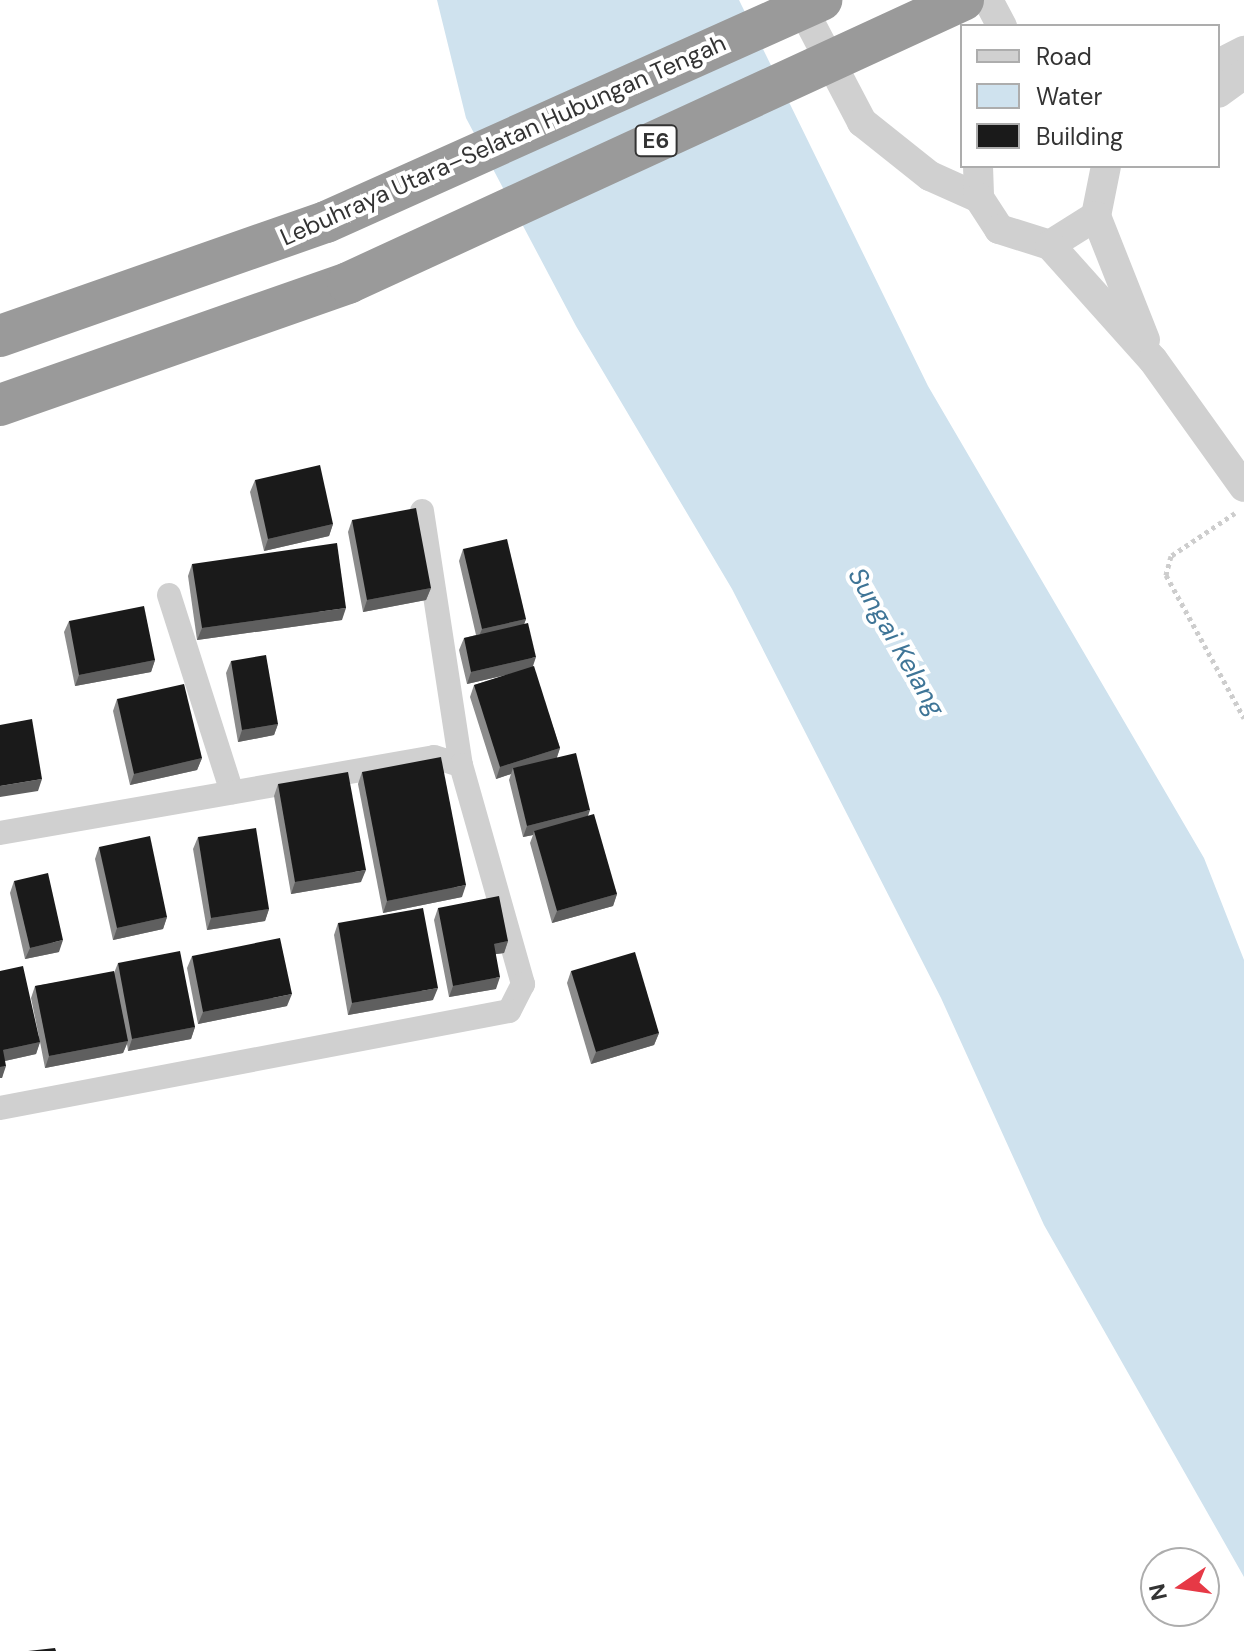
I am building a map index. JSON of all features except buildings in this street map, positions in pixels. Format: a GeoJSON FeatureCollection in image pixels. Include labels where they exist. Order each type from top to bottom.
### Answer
{"type":"FeatureCollection","features":[{"type":"Feature","properties":{"kind":"highway","name":"Lebuhraya Utara–Selatan Hubungan Tengah"},"geometry":{"type":"LineString","coordinates":[[0,336],[326,222],[821,0]]}},
{"type":"Feature","properties":{"kind":"highway","name":"E6"},"geometry":{"type":"LineString","coordinates":[[0,405],[348,283],[963,0]]}},
{"type":"Feature","properties":{"kind":"street"},"geometry":{"type":"LineString","coordinates":[[798,0],[862,122],[930,176],[979,198],[1014,239],[1050,245],[1153,360],[1244,487]]}},
{"type":"Feature","properties":{"kind":"street"},"geometry":{"type":"LineString","coordinates":[[988,0],[1001,24]]}},
{"type":"Feature","properties":{"kind":"street"},"geometry":{"type":"LineString","coordinates":[[1220,63],[1244,51]]}},
{"type":"Feature","properties":{"kind":"street"},"geometry":{"type":"LineString","coordinates":[[1220,92],[1244,74]]}},
{"type":"Feature","properties":{"kind":"street"},"geometry":{"type":"LineString","coordinates":[[978,168],[979,198]]}},
{"type":"Feature","properties":{"kind":"street"},"geometry":{"type":"LineString","coordinates":[[1109,168],[1096,216],[1153,360]]}},
{"type":"Feature","properties":{"kind":"street"},"geometry":{"type":"LineString","coordinates":[[1050,245],[1096,216]]}},
{"type":"Feature","properties":{"kind":"street"},"geometry":{"type":"LineString","coordinates":[[0,1108],[509,1011],[523,984],[461,765],[422,511]]}},
{"type":"Feature","properties":{"kind":"street"},"geometry":{"type":"LineString","coordinates":[[169,595],[232,792]]}},
{"type":"Feature","properties":{"kind":"street"},"geometry":{"type":"LineString","coordinates":[[0,833],[434,757],[461,765]]}},
{"type":"Feature","properties":{"kind":"path"},"geometry":{"type":"LineString","coordinates":[[1244,507],[1171,556],[1166,575],[1244,718]]}},
{"type":"Feature","properties":{"kind":"water","name":"Sungai Kelang"},"geometry":{"type":"Polygon","coordinates":[[[437,0],[739,0],[928,386],[1204,858],[1244,960],[1244,1577],[1044,1225],[941,998],[732,589],[576,326],[466,118],[437,0]]]}}]}
